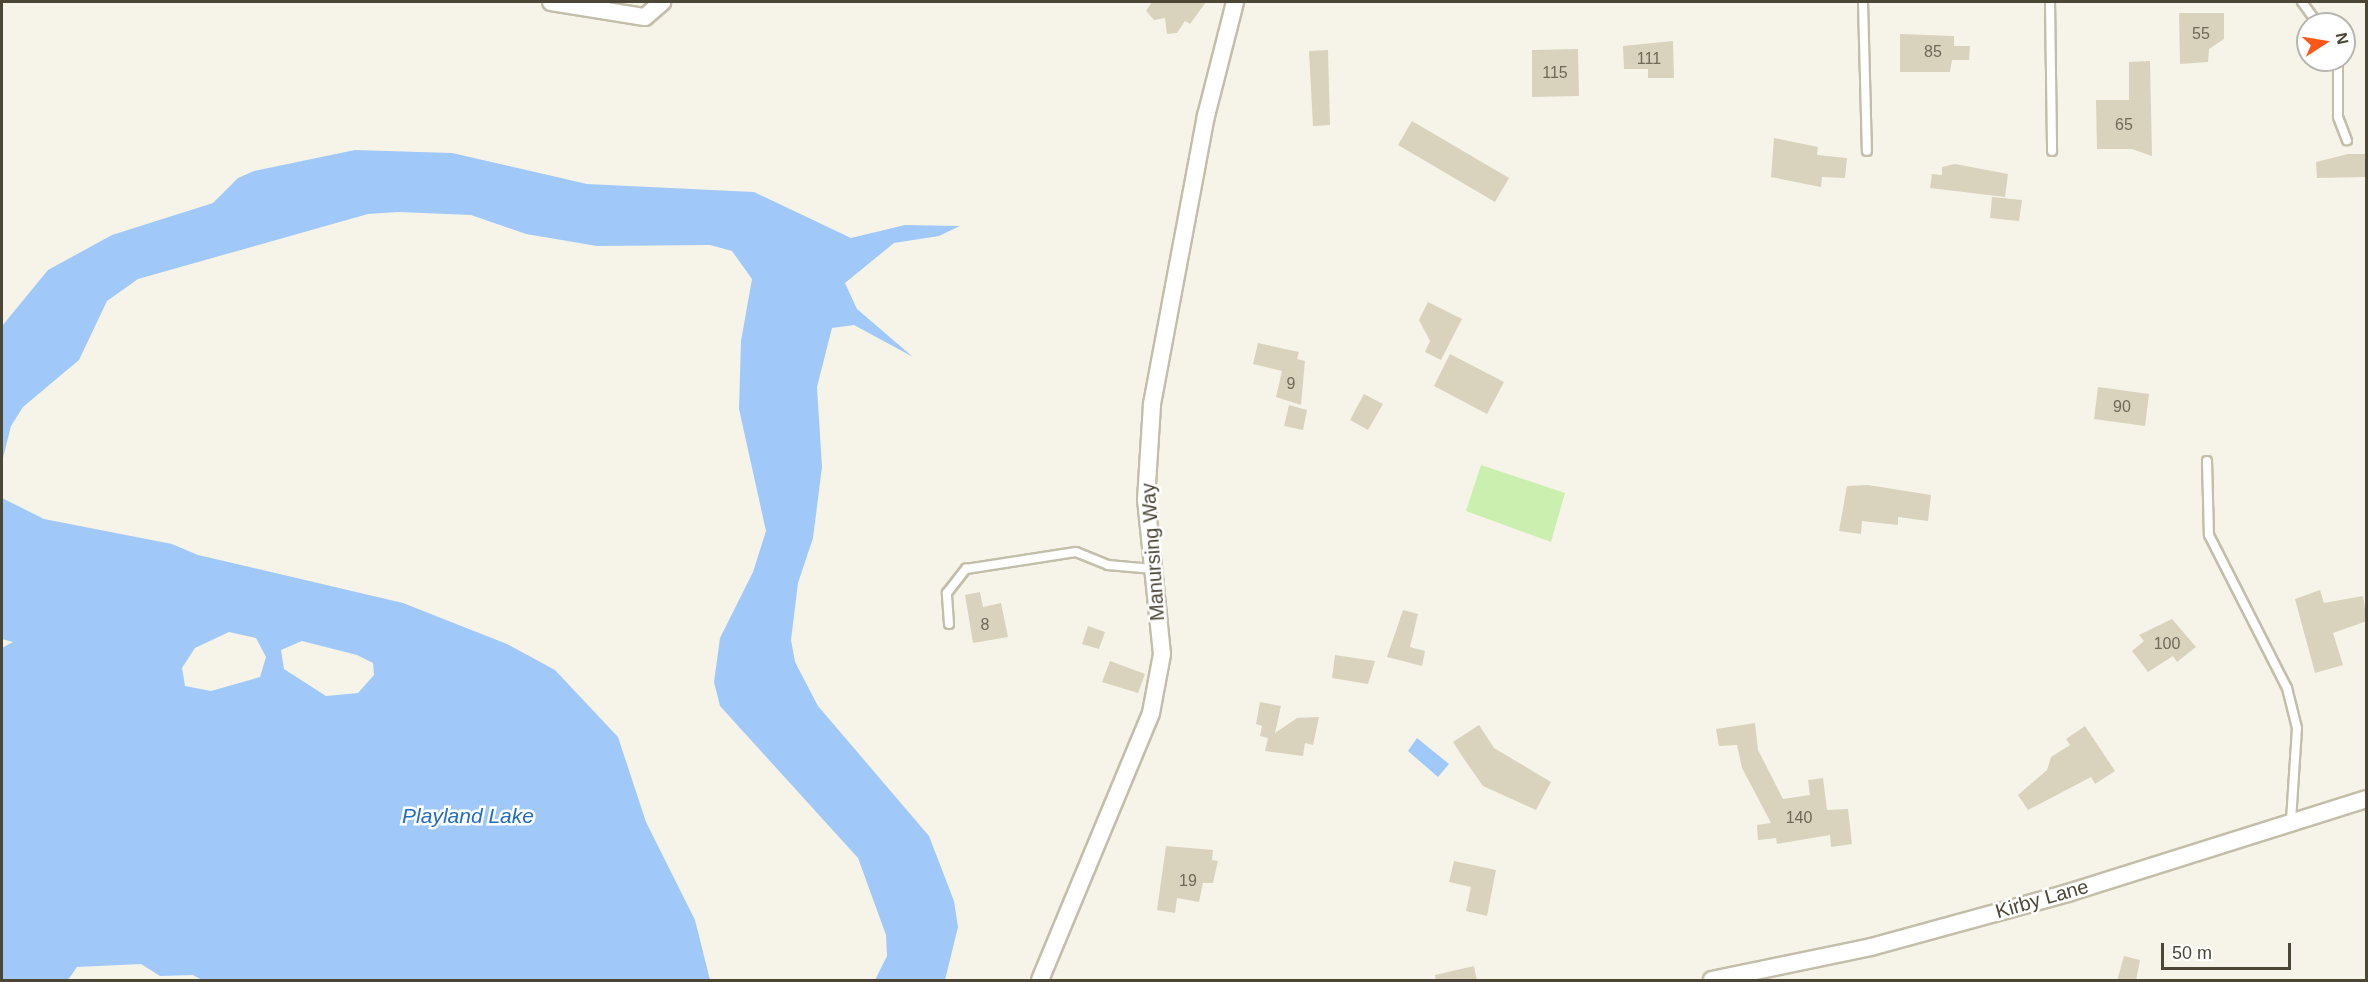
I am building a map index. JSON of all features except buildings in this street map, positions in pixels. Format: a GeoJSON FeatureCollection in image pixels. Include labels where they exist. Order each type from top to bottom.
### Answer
{"type":"FeatureCollection","features":[{"type":"Feature","properties":{"kind":"street"},"geometry":{"type":"LineString","coordinates":[[550,2],[645,17],[660,6]]}},
{"type":"Feature","properties":{"kind":"street","name":"Manursing Way"},"geometry":{"type":"LineString","coordinates":[[1040,981],[1151,713],[1162,654],[1146,500],[1152,405],[1206,116],[1235,2]]}},
{"type":"Feature","properties":{"kind":"street","name":"Kirby Lane"},"geometry":{"type":"LineString","coordinates":[[1712,981],[1871,947],[2068,893],[2290,821],[2367,799]]}},
{"type":"Feature","properties":{"kind":"lane"},"geometry":{"type":"LineString","coordinates":[[1863,2],[1867,151]]}},
{"type":"Feature","properties":{"kind":"lane"},"geometry":{"type":"LineString","coordinates":[[2050,2],[2052,151]]}},
{"type":"Feature","properties":{"kind":"lane"},"geometry":{"type":"LineString","coordinates":[[2338,72],[2338,117],[2347,140]]}},
{"type":"Feature","properties":{"kind":"lane"},"geometry":{"type":"LineString","coordinates":[[2207,461],[2210,535],[2288,687],[2297,728],[2290,821]]}},
{"type":"Feature","properties":{"kind":"lane"},"geometry":{"type":"LineString","coordinates":[[949,624],[947,593],[966,569],[1076,552],[1108,565],[1153,569]]}},
{"type":"Feature","properties":{"kind":"green space"},"geometry":{"type":"Polygon","coordinates":[[[1481,465],[1565,493],[1551,542],[1466,511],[1481,465]]]}},
{"type":"Feature","properties":{"kind":"water"},"geometry":{"type":"Polygon","coordinates":[[[355,150],[452,153],[587,184],[754,192],[851,238],[905,225],[960,226],[939,236],[894,243],[845,283],[857,309],[913,357],[854,325],[832,328],[817,387],[822,467],[813,538],[798,583],[791,640],[795,662],[818,706],[929,836],[954,901],[958,927],[945,980],[875,980],[887,956],[886,935],[858,858],[720,706],[714,682],[720,638],[753,572],[766,531],[739,409],[741,341],[752,279],[732,251],[710,245],[597,246],[526,234],[471,215],[398,212],[368,214],[138,279],[107,301],[79,360],[23,407],[11,426],[2,462],[2,326],[48,270],[112,235],[213,203],[238,178],[254,171],[355,150]]]}},
{"type":"Feature","properties":{"kind":"water","name":"Playland Lake"},"geometry":{"type":"Polygon","coordinates":[[[2,498],[44,519],[172,544],[198,555],[403,603],[507,644],[555,670],[618,737],[646,822],[695,920],[710,980],[202,980],[193,975],[160,976],[141,964],[77,967],[68,980],[2,980],[2,648],[13,642],[2,639],[2,498]],[[229,632],[195,648],[182,668],[185,686],[211,691],[260,677],[266,657],[256,638],[229,632]],[[302,641],[281,650],[284,669],[326,696],[358,693],[374,675],[373,663],[357,655],[302,641]]]}},
{"type":"Feature","properties":{"kind":"water"},"geometry":{"type":"Polygon","coordinates":[[[1417,738],[1449,764],[1438,777],[1408,751],[1417,738]]]}}]}
